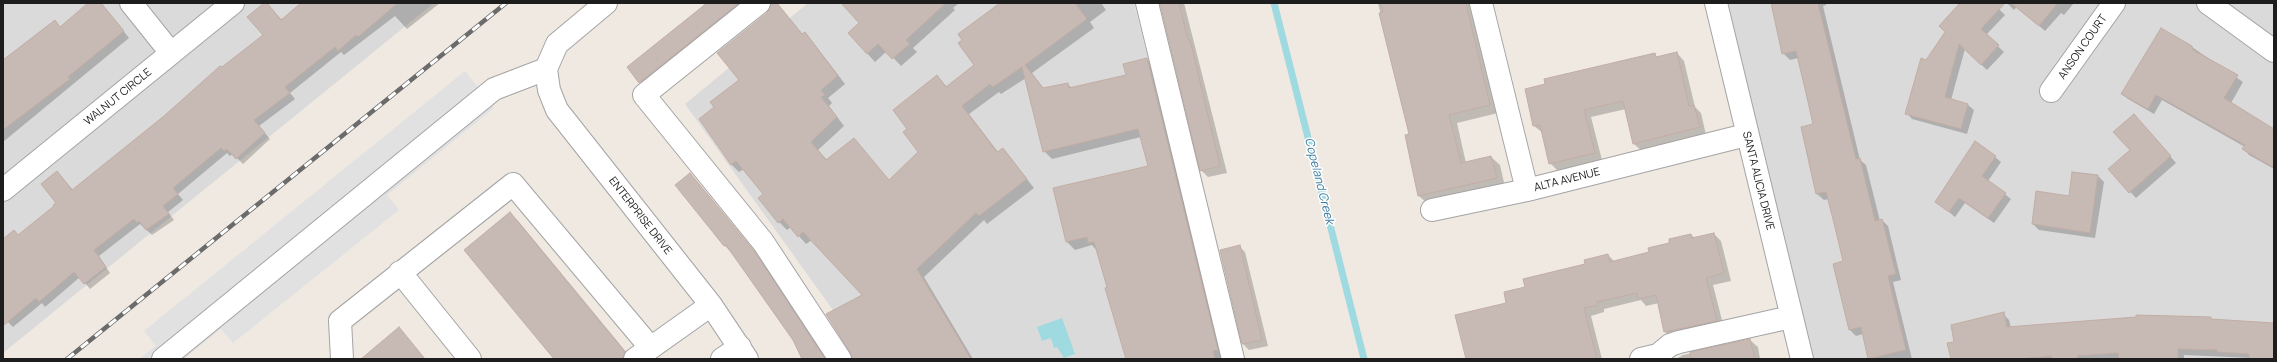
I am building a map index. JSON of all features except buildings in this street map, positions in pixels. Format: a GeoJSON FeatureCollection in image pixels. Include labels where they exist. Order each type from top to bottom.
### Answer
{"type":"FeatureCollection","features":[{"type":"Feature","properties":{"kind":"street"},"geometry":{"type":"LineString","coordinates":[[131,3],[171,54]]}},
{"type":"Feature","properties":{"kind":"street","name":"WALNUT CIRCLE"},"geometry":{"type":"LineString","coordinates":[[3,190],[232,3]]}},
{"type":"Feature","properties":{"kind":"street"},"geometry":{"type":"LineString","coordinates":[[163,359],[494,89],[546,68],[557,44],[606,3]]}},
{"type":"Feature","properties":{"kind":"street"},"geometry":{"type":"LineString","coordinates":[[759,3],[644,95],[763,242],[840,359]]}},
{"type":"Feature","properties":{"kind":"street"},"geometry":{"type":"LineString","coordinates":[[1147,3],[1233,359]]}},
{"type":"Feature","properties":{"kind":"street","name":"ALTA AVENUE"},"geometry":{"type":"LineString","coordinates":[[1481,3],[1527,190],[1746,135]]}},
{"type":"Feature","properties":{"kind":"street","name":"SANTA ALICIA DRIVE"},"geometry":{"type":"LineString","coordinates":[[1716,3],[1746,135],[1802,359]]}},
{"type":"Feature","properties":{"kind":"street","name":"ANSON COURT"},"geometry":{"type":"LineString","coordinates":[[2051,91],[2114,3]]}},
{"type":"Feature","properties":{"kind":"street"},"geometry":{"type":"LineString","coordinates":[[2208,3],[2274,50]]}},
{"type":"Feature","properties":{"kind":"street","name":"ENTERPRISE DRIVE"},"geometry":{"type":"LineString","coordinates":[[546,68],[549,90],[556,110],[711,305],[736,355]]}},
{"type":"Feature","properties":{"kind":"street"},"geometry":{"type":"LineString","coordinates":[[342,359],[340,321],[513,184],[642,353],[688,323],[711,305]]}},
{"type":"Feature","properties":{"kind":"street"},"geometry":{"type":"LineString","coordinates":[[1432,210],[1527,190]]}},
{"type":"Feature","properties":{"kind":"street"},"geometry":{"type":"LineString","coordinates":[[400,272],[470,359]]}},
{"type":"Feature","properties":{"kind":"street"},"geometry":{"type":"LineString","coordinates":[[1641,359],[1658,355],[1673,344],[1791,317]]}},
{"type":"Feature","properties":{"kind":"shaded area"},"geometry":{"type":"Polygon","coordinates":[[[3,3],[434,3],[3,353],[3,3]]]}},
{"type":"Feature","properties":{"kind":"shaded area"},"geometry":{"type":"Polygon","coordinates":[[[808,3],[1134,3],[1223,359],[865,359],[858,345],[685,104],[808,3]]]}},
{"type":"Feature","properties":{"kind":"shaded area"},"geometry":{"type":"Polygon","coordinates":[[[1710,3],[2274,3],[2274,359],[1799,359],[1710,3]]]}},
{"type":"Feature","properties":{"kind":"shaded area"},"geometry":{"type":"Polygon","coordinates":[[[465,71],[494,108],[387,195],[399,210],[233,343],[221,329],[184,359],[139,359],[156,346],[144,331],[465,71]]]}},
{"type":"Feature","properties":{"kind":"water"},"geometry":{"type":"Polygon","coordinates":[[[1062,318],[1075,354],[1064,358],[1057,347],[1054,348],[1051,338],[1042,341],[1037,327],[1062,318]]]}},
{"type":"Feature","properties":{"kind":"waterway","name":"Copeland Creek"},"geometry":{"type":"LineString","coordinates":[[1274,3],[1364,359]]}},
{"type":"Feature","properties":{"kind":"railway"},"geometry":{"type":"LineString","coordinates":[[67,359],[506,3]]}}]}
